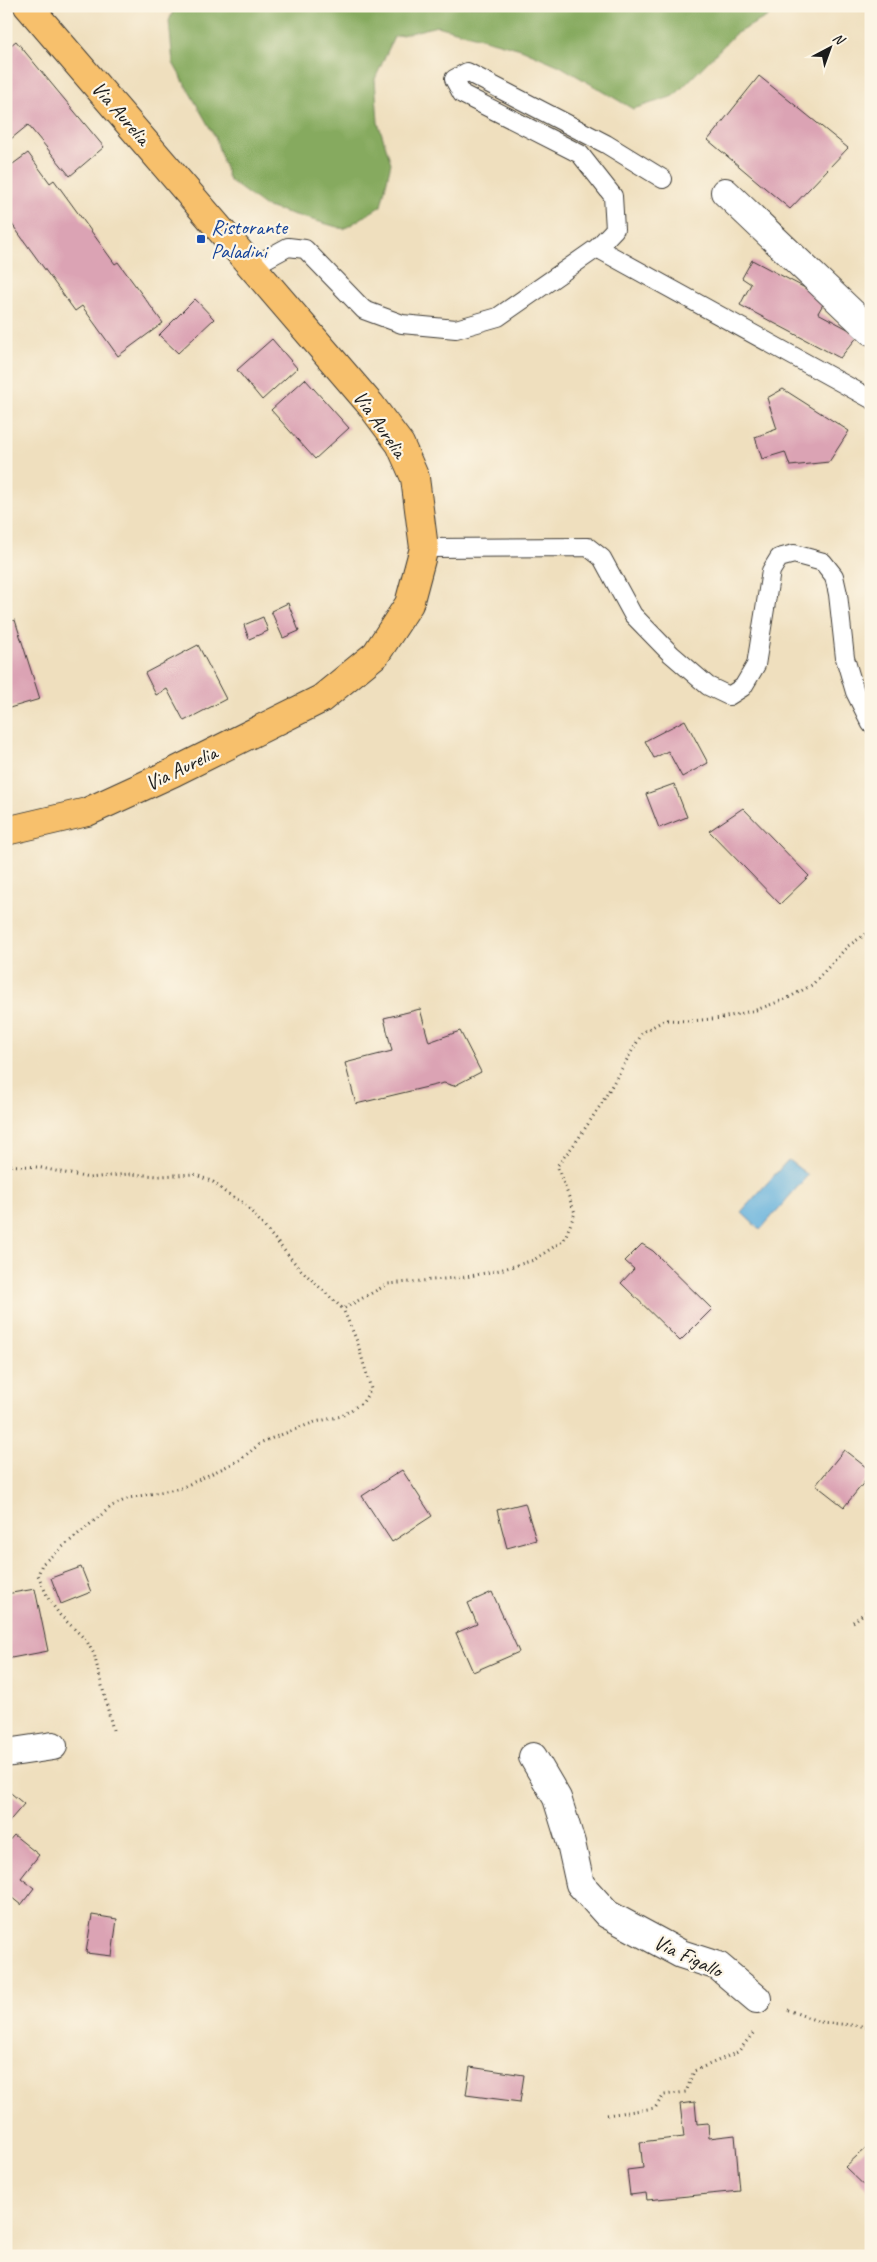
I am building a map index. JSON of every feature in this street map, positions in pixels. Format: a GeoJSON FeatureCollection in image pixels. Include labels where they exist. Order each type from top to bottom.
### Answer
{"type":"FeatureCollection","features":[{"type":"Feature","properties":{"kind":"main road","name":"Via Aurelia"},"geometry":{"type":"LineString","coordinates":[[6,831],[87,812],[174,772],[321,699],[376,654],[409,604],[424,548],[415,478],[400,444],[370,404],[28,6]]}},
{"type":"Feature","properties":{"kind":"street"},"geometry":{"type":"LineString","coordinates":[[724,192],[871,331]]}},
{"type":"Feature","properties":{"kind":"street"},"geometry":{"type":"LineString","coordinates":[[6,1753],[53,1746]]}},
{"type":"Feature","properties":{"kind":"street","name":"Via Figallo"},"geometry":{"type":"LineString","coordinates":[[533,1757],[557,1798],[571,1843],[580,1884],[607,1914],[681,1954],[718,1966],[758,1999]]}},
{"type":"Feature","properties":{"kind":"lane"},"geometry":{"type":"LineString","coordinates":[[251,267],[288,247],[305,249],[364,310],[402,324],[456,329],[498,317],[597,248],[615,229],[613,196],[580,154],[462,94],[454,79],[467,72],[606,144],[663,179]]}},
{"type":"Feature","properties":{"kind":"lane"},"geometry":{"type":"LineString","coordinates":[[597,248],[871,399]]}},
{"type":"Feature","properties":{"kind":"lane"},"geometry":{"type":"LineString","coordinates":[[424,548],[588,547],[602,558],[633,615],[639,622],[670,654],[708,686],[729,696],[743,687],[756,665],[771,571],[779,558],[794,554],[823,562],[834,576],[838,594],[845,658],[855,692],[871,724]]}},
{"type":"Feature","properties":{"kind":"path"},"geometry":{"type":"LineString","coordinates":[[343,1309],[388,1284],[466,1277],[500,1270],[534,1260],[564,1240],[575,1213],[558,1166],[600,1106],[643,1032],[666,1020],[691,1022],[722,1018],[756,1010],[786,999],[812,985],[848,946],[871,931]]}},
{"type":"Feature","properties":{"kind":"path"},"geometry":{"type":"LineString","coordinates":[[6,1165],[37,1167],[89,1178],[129,1174],[159,1176],[194,1174],[213,1182],[245,1204],[299,1268],[343,1309],[371,1389],[363,1402],[342,1416],[315,1422],[262,1442],[240,1460],[181,1488],[129,1498],[112,1506],[42,1564],[38,1575],[49,1600],[60,1615],[86,1640],[94,1654],[113,1730]]}},
{"type":"Feature","properties":{"kind":"path"},"geometry":{"type":"LineString","coordinates":[[853,1622],[871,1608]]}},
{"type":"Feature","properties":{"kind":"path"},"geometry":{"type":"LineString","coordinates":[[607,2114],[655,2108],[664,2095],[686,2092],[694,2070],[738,2052],[755,2031],[758,1999],[820,2022],[871,2028]]}},
{"type":"Feature","properties":{"kind":"green space"},"geometry":{"type":"Polygon","coordinates":[[[175,6],[818,6],[774,13],[735,34],[674,96],[633,109],[560,66],[521,49],[437,26],[394,37],[375,79],[378,122],[391,163],[381,206],[344,229],[264,206],[229,180],[215,137],[173,63],[169,21],[175,6]]]}},
{"type":"Feature","properties":{"kind":"water"},"geometry":{"type":"Polygon","coordinates":[[[788,1160],[808,1175],[760,1230],[741,1212],[788,1160]]]}},
{"type":"Feature","properties":{"kind":"building"},"geometry":{"type":"Polygon","coordinates":[[[16,41],[104,147],[70,176],[28,125],[6,143],[6,49],[16,41]]]}},
{"type":"Feature","properties":{"kind":"building"},"geometry":{"type":"Polygon","coordinates":[[[759,76],[848,148],[790,209],[708,140],[759,76]]]}},
{"type":"Feature","properties":{"kind":"building"},"geometry":{"type":"Polygon","coordinates":[[[28,153],[50,183],[54,180],[115,264],[118,262],[163,323],[118,356],[82,306],[75,311],[6,216],[6,169],[28,153]]]}},
{"type":"Feature","properties":{"kind":"building"},"geometry":{"type":"Polygon","coordinates":[[[752,260],[826,299],[818,313],[859,335],[840,358],[740,305],[751,284],[742,278],[752,260]]]}},
{"type":"Feature","properties":{"kind":"building"},"geometry":{"type":"Polygon","coordinates":[[[195,299],[214,319],[178,353],[159,335],[195,299]]]}},
{"type":"Feature","properties":{"kind":"building"},"geometry":{"type":"Polygon","coordinates":[[[272,339],[297,368],[262,400],[237,370],[272,339]]]}},
{"type":"Feature","properties":{"kind":"building"},"geometry":{"type":"Polygon","coordinates":[[[305,379],[349,428],[315,459],[271,410],[305,379]]]}},
{"type":"Feature","properties":{"kind":"building"},"geometry":{"type":"Polygon","coordinates":[[[783,389],[849,431],[829,462],[790,466],[785,452],[762,459],[755,437],[777,429],[767,398],[783,389]]]}},
{"type":"Feature","properties":{"kind":"building"},"geometry":{"type":"Polygon","coordinates":[[[288,603],[299,631],[283,638],[271,611],[288,603]]]}},
{"type":"Feature","properties":{"kind":"building"},"geometry":{"type":"Polygon","coordinates":[[[263,617],[268,631],[249,639],[244,625],[263,617]]]}},
{"type":"Feature","properties":{"kind":"building"},"geometry":{"type":"Polygon","coordinates":[[[15,620],[40,699],[6,709],[6,623],[15,620]]]}},
{"type":"Feature","properties":{"kind":"building"},"geometry":{"type":"Polygon","coordinates":[[[198,645],[226,699],[184,721],[167,689],[156,695],[145,673],[198,645]]]}},
{"type":"Feature","properties":{"kind":"building"},"geometry":{"type":"Polygon","coordinates":[[[685,720],[708,763],[682,777],[668,751],[654,758],[645,741],[685,720]]]}},
{"type":"Feature","properties":{"kind":"building"},"geometry":{"type":"Polygon","coordinates":[[[674,784],[687,817],[659,828],[646,794],[674,784]]]}},
{"type":"Feature","properties":{"kind":"building"},"geometry":{"type":"Polygon","coordinates":[[[743,808],[809,876],[780,904],[709,831],[743,808]]]}},
{"type":"Feature","properties":{"kind":"building"},"geometry":{"type":"Polygon","coordinates":[[[420,1009],[429,1042],[460,1031],[481,1072],[454,1086],[444,1083],[356,1104],[345,1063],[392,1051],[384,1018],[420,1009]]]}},
{"type":"Feature","properties":{"kind":"building"},"geometry":{"type":"Polygon","coordinates":[[[642,1244],[653,1251],[712,1309],[680,1341],[621,1283],[634,1269],[625,1261],[642,1244]]]}},
{"type":"Feature","properties":{"kind":"building"},"geometry":{"type":"Polygon","coordinates":[[[844,1450],[871,1471],[871,1474],[844,1507],[816,1485],[844,1450]]]}},
{"type":"Feature","properties":{"kind":"building"},"geometry":{"type":"Polygon","coordinates":[[[402,1470],[432,1516],[392,1542],[362,1496],[402,1470]]]}},
{"type":"Feature","properties":{"kind":"building"},"geometry":{"type":"Polygon","coordinates":[[[525,1503],[536,1540],[507,1548],[497,1510],[525,1503]]]}},
{"type":"Feature","properties":{"kind":"building"},"geometry":{"type":"Polygon","coordinates":[[[81,1567],[91,1592],[61,1604],[51,1578],[81,1567]]]}},
{"type":"Feature","properties":{"kind":"building"},"geometry":{"type":"Polygon","coordinates":[[[35,1589],[48,1651],[6,1659],[6,1594],[35,1589]]]}},
{"type":"Feature","properties":{"kind":"building"},"geometry":{"type":"Polygon","coordinates":[[[492,1592],[519,1652],[473,1672],[456,1633],[477,1624],[468,1603],[492,1592]]]}},
{"type":"Feature","properties":{"kind":"building"},"geometry":{"type":"Polygon","coordinates":[[[6,1789],[24,1804],[6,1825],[6,1789]]]}},
{"type":"Feature","properties":{"kind":"building"},"geometry":{"type":"Polygon","coordinates":[[[14,1835],[39,1855],[21,1878],[34,1888],[21,1905],[6,1893],[6,1844],[14,1835]]]}},
{"type":"Feature","properties":{"kind":"building"},"geometry":{"type":"Polygon","coordinates":[[[92,1915],[117,1919],[112,1956],[86,1953],[92,1915]]]}},
{"type":"Feature","properties":{"kind":"building"},"geometry":{"type":"Polygon","coordinates":[[[470,2067],[524,2075],[520,2102],[466,2095],[470,2067]]]}},
{"type":"Feature","properties":{"kind":"building"},"geometry":{"type":"Polygon","coordinates":[[[695,2102],[697,2124],[708,2123],[709,2138],[735,2135],[740,2191],[647,2200],[646,2193],[630,2195],[627,2170],[643,2168],[640,2142],[684,2137],[680,2104],[695,2102]]]}},
{"type":"Feature","properties":{"kind":"building"},"geometry":{"type":"Polygon","coordinates":[[[871,2143],[871,2192],[845,2167],[871,2143]]]}},
{"type":"Feature","properties":{"kind":"place","name":"Ristorante Paladini"},"geometry":{"type":"Point","coordinates":[201,239]}}]}
